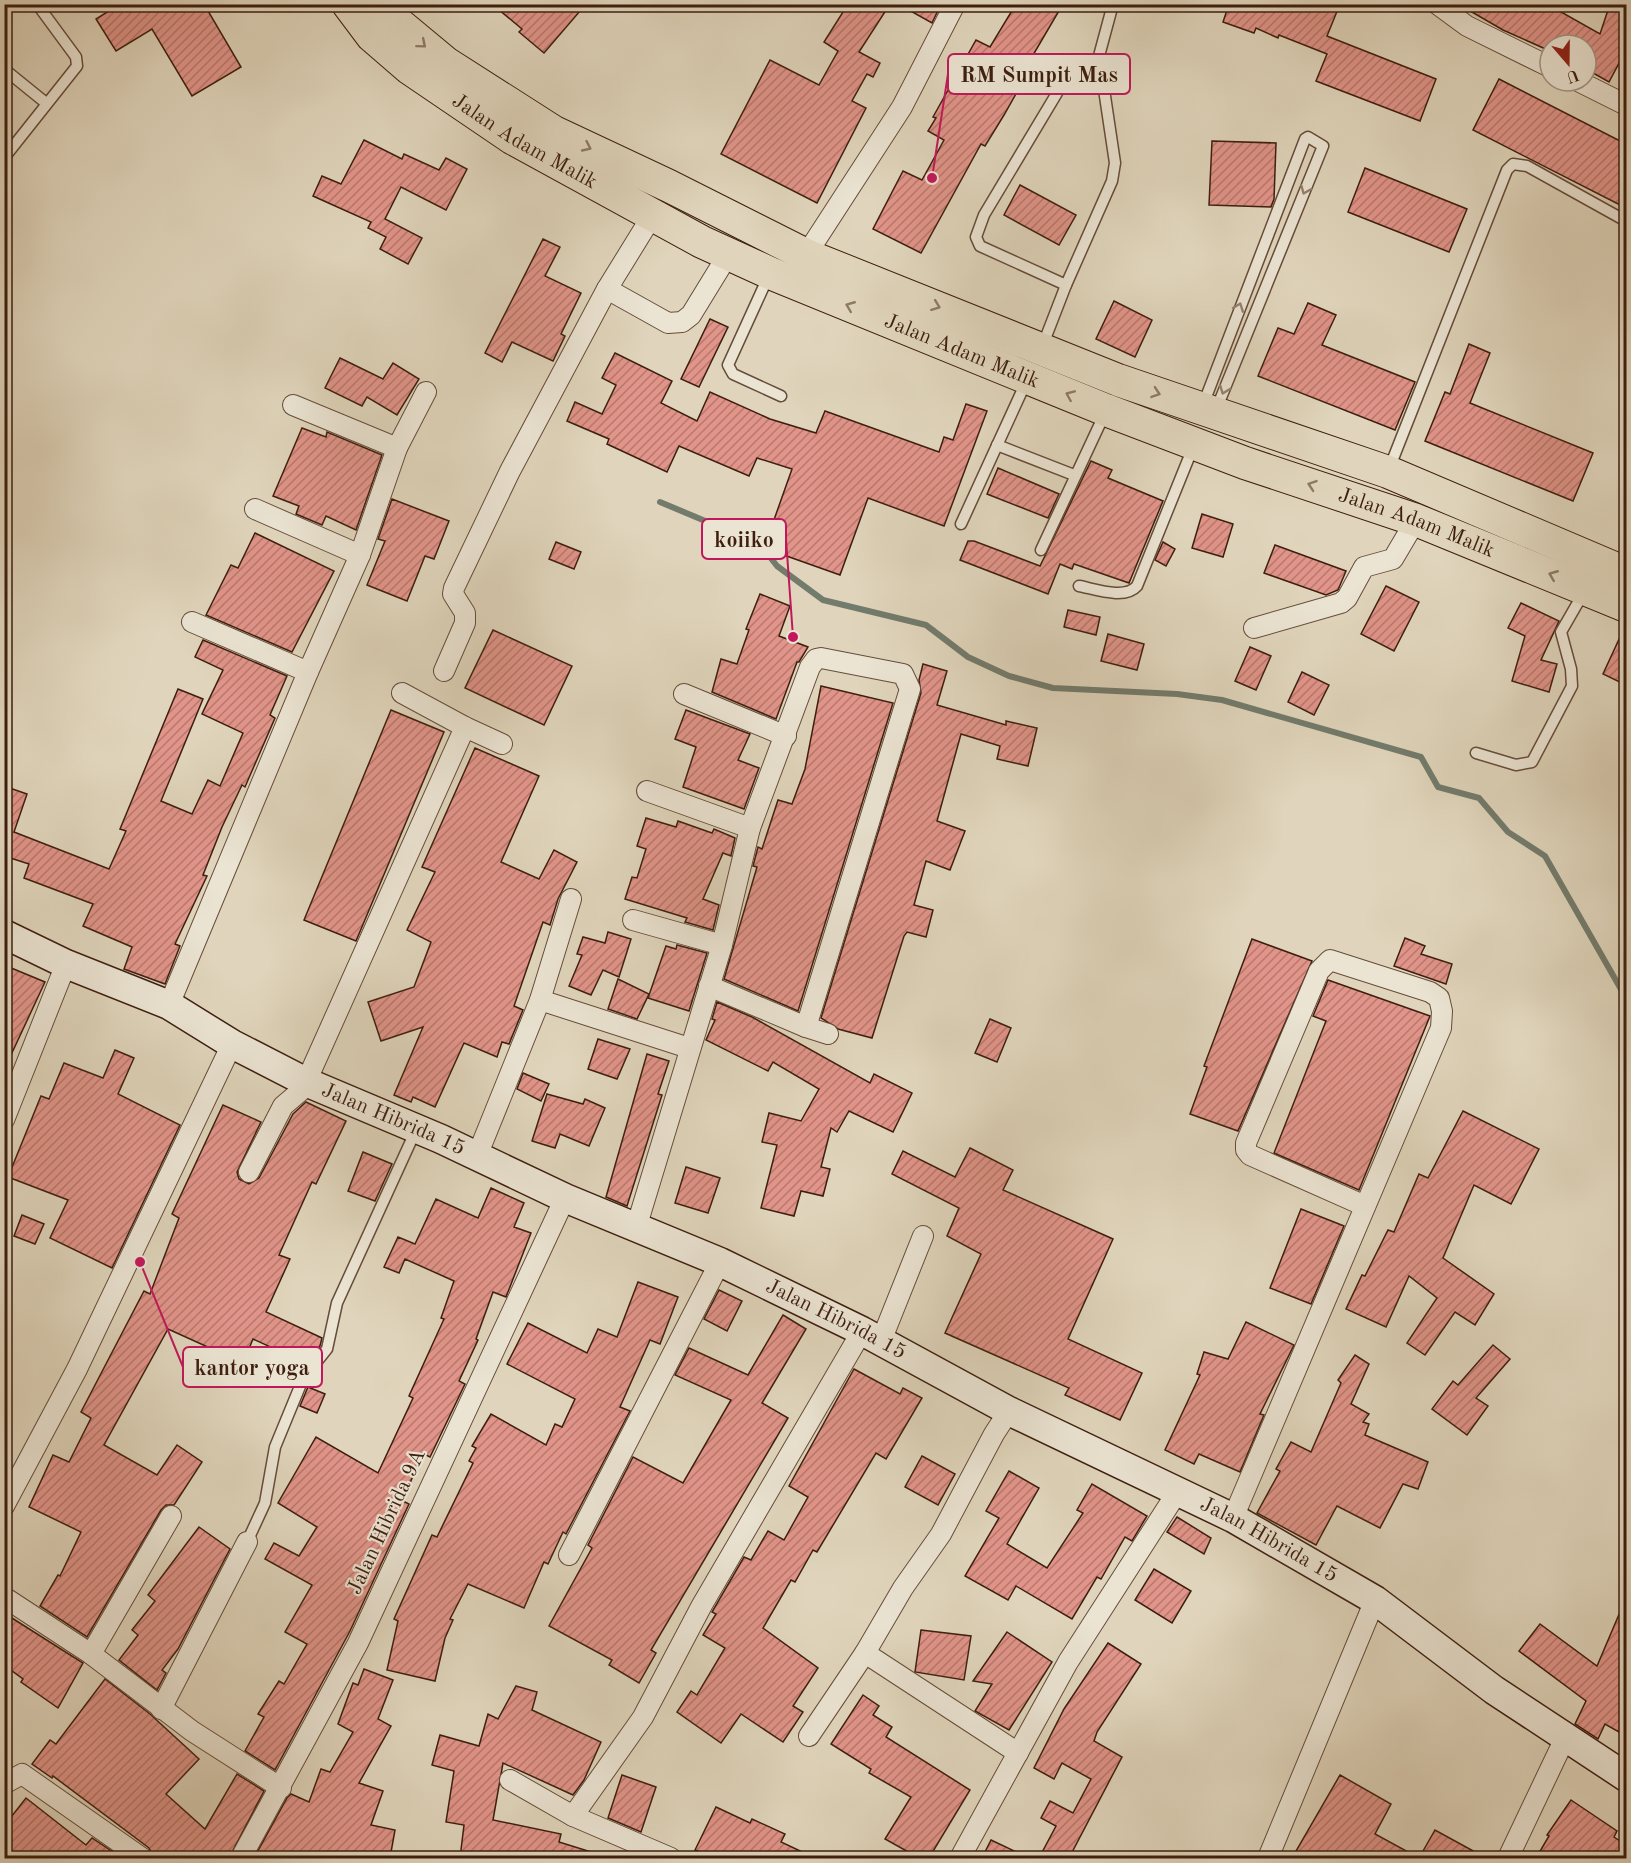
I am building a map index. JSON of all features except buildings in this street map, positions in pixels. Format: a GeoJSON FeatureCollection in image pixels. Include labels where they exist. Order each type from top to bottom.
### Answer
{"type":"FeatureCollection","features":[{"type":"Feature","properties":{"kind":"main road","name":"Jalan Adam Malik"},"geometry":{"type":"LineString","coordinates":[[348,4],[372,36],[409,68],[512,138],[702,242],[770,273],[1106,410],[1195,442],[1245,463],[1416,520],[1600,575]]}},
{"type":"Feature","properties":{"kind":"main road","name":"Jalan Adam Malik"},"geometry":{"type":"LineString","coordinates":[[379,4],[387,14],[446,63],[554,132],[669,186],[794,250],[1118,380],[1388,472],[1600,575],[1626,606]]}},
{"type":"Feature","properties":{"kind":"main road"},"geometry":{"type":"LineString","coordinates":[[652,216],[669,186]]}},
{"type":"Feature","properties":{"kind":"main road"},"geometry":{"type":"LineString","coordinates":[[770,273],[794,250]]}},
{"type":"Feature","properties":{"kind":"main road"},"geometry":{"type":"LineString","coordinates":[[1028,377],[1042,348]]}},
{"type":"Feature","properties":{"kind":"main road"},"geometry":{"type":"LineString","coordinates":[[1106,410],[1118,380]]}},
{"type":"Feature","properties":{"kind":"street"},"geometry":{"type":"LineString","coordinates":[[794,250],[902,107],[955,4]]}},
{"type":"Feature","properties":{"kind":"street"},"geometry":{"type":"LineString","coordinates":[[1437,4],[1467,26],[1538,61]]}},
{"type":"Feature","properties":{"kind":"street"},"geometry":{"type":"LineString","coordinates":[[1598,91],[1626,105]]}},
{"type":"Feature","properties":{"kind":"street"},"geometry":{"type":"LineString","coordinates":[[444,671],[465,623],[465,613],[453,594],[454,588],[510,471],[606,289],[652,216]]}},
{"type":"Feature","properties":{"kind":"street"},"geometry":{"type":"LineString","coordinates":[[606,289],[668,323],[682,322],[691,315],[729,253]]}},
{"type":"Feature","properties":{"kind":"street"},"geometry":{"type":"LineString","coordinates":[[169,1005],[308,672],[360,555],[397,448],[426,392]]}},
{"type":"Feature","properties":{"kind":"street"},"geometry":{"type":"LineString","coordinates":[[292,405],[397,448]]}},
{"type":"Feature","properties":{"kind":"street"},"geometry":{"type":"LineString","coordinates":[[255,509],[360,555]]}},
{"type":"Feature","properties":{"kind":"street"},"geometry":{"type":"LineString","coordinates":[[1254,628],[1341,603],[1347,598],[1364,567],[1393,559],[1416,520]]}},
{"type":"Feature","properties":{"kind":"street"},"geometry":{"type":"LineString","coordinates":[[192,622],[308,672]]}},
{"type":"Feature","properties":{"kind":"street"},"geometry":{"type":"LineString","coordinates":[[636,1228],[722,945],[750,828],[810,667],[816,659],[903,674],[909,682],[910,689],[806,1028]]}},
{"type":"Feature","properties":{"kind":"street"},"geometry":{"type":"LineString","coordinates":[[402,693],[465,728],[502,744]]}},
{"type":"Feature","properties":{"kind":"street"},"geometry":{"type":"LineString","coordinates":[[684,694],[786,736]]}},
{"type":"Feature","properties":{"kind":"street"},"geometry":{"type":"LineString","coordinates":[[249,1172],[283,1106],[308,1082],[465,728]]}},
{"type":"Feature","properties":{"kind":"street"},"geometry":{"type":"LineString","coordinates":[[647,791],[750,828]]}},
{"type":"Feature","properties":{"kind":"street"},"geometry":{"type":"LineString","coordinates":[[477,1156],[540,1000],[571,899]]}},
{"type":"Feature","properties":{"kind":"street"},"geometry":{"type":"LineString","coordinates":[[633,920],[722,945]]}},
{"type":"Feature","properties":{"kind":"street","name":"Jalan Hibrida 15"},"geometry":{"type":"LineString","coordinates":[[4,934],[66,964],[169,1005],[232,1044],[308,1082],[477,1156],[565,1198],[720,1262],[871,1336],[1009,1411],[1233,1518],[1375,1600],[1494,1690],[1626,1777]]}},
{"type":"Feature","properties":{"kind":"street"},"geometry":{"type":"LineString","coordinates":[[1233,1518],[1441,1028],[1442,1011],[1439,998],[1430,992],[1330,960],[1319,970],[1246,1143],[1246,1150],[1250,1155],[1365,1206]]}},
{"type":"Feature","properties":{"kind":"street"},"geometry":{"type":"LineString","coordinates":[[4,1119],[66,964]]}},
{"type":"Feature","properties":{"kind":"street"},"geometry":{"type":"LineString","coordinates":[[709,986],[806,1028],[828,1034]]}},
{"type":"Feature","properties":{"kind":"street"},"geometry":{"type":"LineString","coordinates":[[540,1000],[689,1048]]}},
{"type":"Feature","properties":{"kind":"street"},"geometry":{"type":"LineString","coordinates":[[4,1506],[77,1369],[232,1044]]}},
{"type":"Feature","properties":{"kind":"street","name":"Jalan Hibrida 9A"},"geometry":{"type":"LineString","coordinates":[[241,1858],[358,1643],[565,1198]]}},
{"type":"Feature","properties":{"kind":"street"},"geometry":{"type":"LineString","coordinates":[[573,1816],[643,1717],[702,1605],[871,1336],[923,1236]]}},
{"type":"Feature","properties":{"kind":"street"},"geometry":{"type":"LineString","coordinates":[[569,1556],[720,1262]]}},
{"type":"Feature","properties":{"kind":"street"},"geometry":{"type":"LineString","coordinates":[[808,1736],[865,1653],[903,1588],[941,1534],[994,1434],[1009,1411]]}},
{"type":"Feature","properties":{"kind":"street"},"geometry":{"type":"LineString","coordinates":[[960,1858],[1068,1662],[1178,1491]]}},
{"type":"Feature","properties":{"kind":"street"},"geometry":{"type":"LineString","coordinates":[[91,1654],[171,1516]]}},
{"type":"Feature","properties":{"kind":"street"},"geometry":{"type":"LineString","coordinates":[[161,1709],[247,1542]]}},
{"type":"Feature","properties":{"kind":"street"},"geometry":{"type":"LineString","coordinates":[[4,1597],[91,1654],[161,1709],[281,1788]]}},
{"type":"Feature","properties":{"kind":"street"},"geometry":{"type":"LineString","coordinates":[[1268,1858],[1375,1600]]}},
{"type":"Feature","properties":{"kind":"street"},"geometry":{"type":"LineString","coordinates":[[865,1653],[1018,1753]]}},
{"type":"Feature","properties":{"kind":"street"},"geometry":{"type":"LineString","coordinates":[[1508,1858],[1566,1736]]}},
{"type":"Feature","properties":{"kind":"street"},"geometry":{"type":"LineString","coordinates":[[4,1784],[22,1774],[142,1858]]}},
{"type":"Feature","properties":{"kind":"street"},"geometry":{"type":"LineString","coordinates":[[510,1780],[633,1851],[671,1858]]}},
{"type":"Feature","properties":{"kind":"lane"},"geometry":{"type":"LineString","coordinates":[[4,158],[77,66],[77,61],[37,4]]}},
{"type":"Feature","properties":{"kind":"lane"},"geometry":{"type":"LineString","coordinates":[[1042,348],[1066,285],[1112,181],[1115,163],[1100,56],[1113,4]]}},
{"type":"Feature","properties":{"kind":"lane"},"geometry":{"type":"LineString","coordinates":[[4,69],[46,103]]}},
{"type":"Feature","properties":{"kind":"lane"},"geometry":{"type":"LineString","coordinates":[[1060,88],[984,215],[975,237],[980,246],[1066,285]]}},
{"type":"Feature","properties":{"kind":"lane"},"geometry":{"type":"LineString","coordinates":[[1311,137],[1323,146],[1232,368],[1208,410],[1219,362],[1305,140],[1311,137]]}},
{"type":"Feature","properties":{"kind":"lane"},"geometry":{"type":"LineString","coordinates":[[1388,472],[1507,170],[1513,164],[1527,166],[1626,221]]}},
{"type":"Feature","properties":{"kind":"lane"},"geometry":{"type":"LineString","coordinates":[[770,273],[728,365],[733,374],[781,396]]}},
{"type":"Feature","properties":{"kind":"lane"},"geometry":{"type":"LineString","coordinates":[[1219,362],[1232,368]]}},
{"type":"Feature","properties":{"kind":"lane"},"geometry":{"type":"LineString","coordinates":[[961,524],[1028,377]]}},
{"type":"Feature","properties":{"kind":"lane"},"geometry":{"type":"LineString","coordinates":[[1041,550],[1106,410]]}},
{"type":"Feature","properties":{"kind":"lane"},"geometry":{"type":"LineString","coordinates":[[1078,586],[1125,593],[1132,592],[1137,586],[1195,442]]}},
{"type":"Feature","properties":{"kind":"lane"},"geometry":{"type":"LineString","coordinates":[[998,445],[1074,475]]}},
{"type":"Feature","properties":{"kind":"lane"},"geometry":{"type":"LineString","coordinates":[[1476,753],[1516,765],[1532,762],[1572,686],[1571,669],[1561,632],[1600,575]]}},
{"type":"Feature","properties":{"kind":"lane"},"geometry":{"type":"LineString","coordinates":[[247,1542],[266,1503],[274,1447],[303,1379],[327,1349],[337,1304],[416,1129]]}},
{"type":"Feature","properties":{"kind":"waterway"},"geometry":{"type":"LineString","coordinates":[[660,502],[760,544],[777,566],[823,600],[926,625],[968,657],[1009,676],[1053,688],[1177,694],[1222,700],[1421,757],[1438,787],[1479,798],[1508,832],[1545,856],[1626,998]]}},
{"type":"Feature","properties":{"kind":"place","name":"RM Sumpit Mas"},"geometry":{"type":"Point","coordinates":[932,178]}},
{"type":"Feature","properties":{"kind":"place","name":"koiiko"},"geometry":{"type":"Point","coordinates":[793,637]}},
{"type":"Feature","properties":{"kind":"place","name":"kantor yoga"},"geometry":{"type":"Point","coordinates":[140,1262]}}]}
